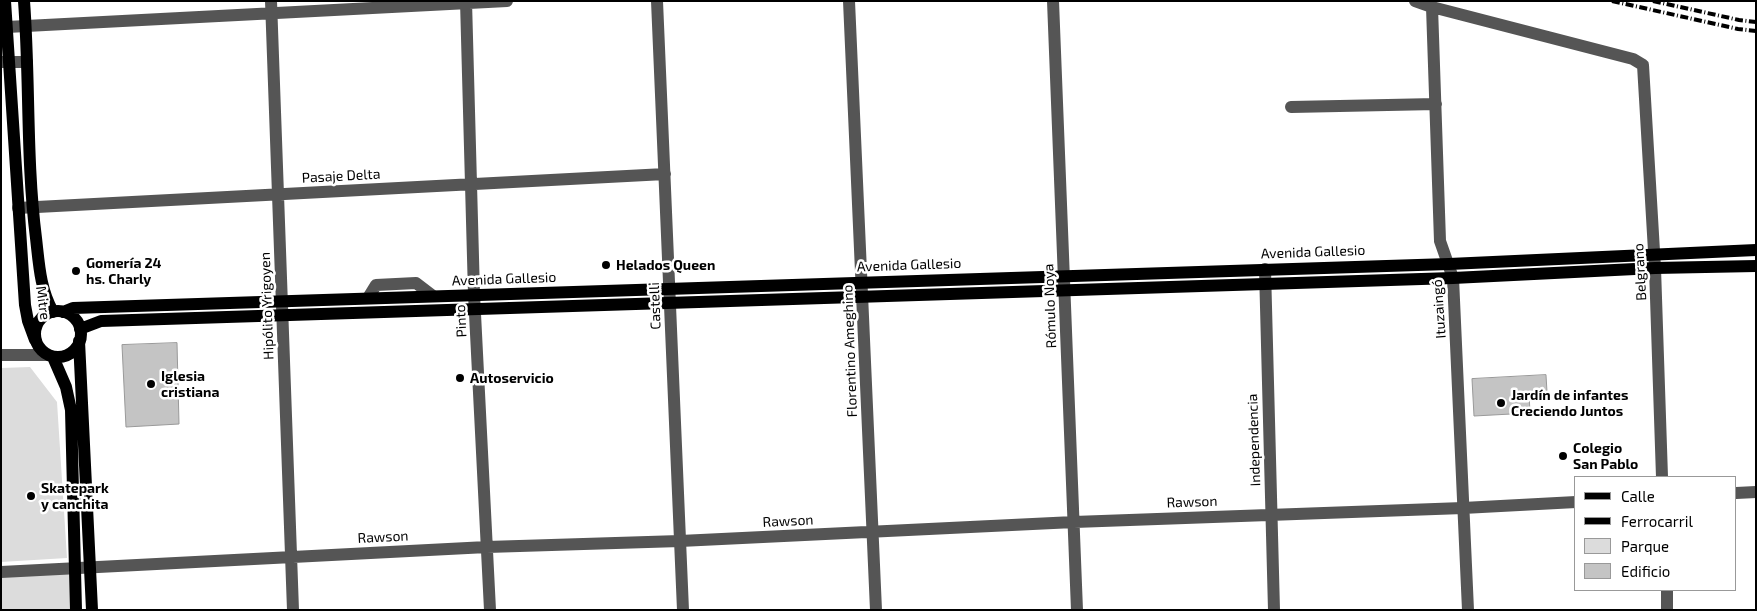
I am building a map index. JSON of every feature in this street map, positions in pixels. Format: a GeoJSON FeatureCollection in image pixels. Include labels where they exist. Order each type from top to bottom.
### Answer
{"type":"FeatureCollection","features":[{"type":"Feature","properties":{"kind":"main road","name":"Mitre"},"geometry":{"type":"LineString","coordinates":[[5,1],[7,27],[5,62],[25,305],[28,321],[35,340]]}},
{"type":"Feature","properties":{"kind":"main road","name":"Mitre"},"geometry":{"type":"LineString","coordinates":[[24,1],[32,208],[41,278],[46,299],[58,312]]}},
{"type":"Feature","properties":{"kind":"main road","name":"Avenida Gallesio"},"geometry":{"type":"LineString","coordinates":[[58,312],[73,308],[1449,264],[1756,250]]}},
{"type":"Feature","properties":{"kind":"main road","name":"Avenida Gallesio"},"geometry":{"type":"LineString","coordinates":[[80,335],[101,321],[1064,291],[1453,278],[1655,268],[1756,266]]}},
{"type":"Feature","properties":{"kind":"main road"},"geometry":{"type":"LineString","coordinates":[[76,610],[71,410],[66,387],[50,356],[40,349],[35,340],[35,330],[38,322],[45,315],[58,312],[74,318],[80,335],[92,610]]}},
{"type":"Feature","properties":{"kind":"main road"},"geometry":{"type":"LineString","coordinates":[[50,356],[66,356],[76,348],[80,335]]}},
{"type":"Feature","properties":{"kind":"street"},"geometry":{"type":"LineString","coordinates":[[7,27],[271,8],[507,1]]}},
{"type":"Feature","properties":{"kind":"street","name":"Castelli"},"geometry":{"type":"LineString","coordinates":[[657,1],[683,610]]}},
{"type":"Feature","properties":{"kind":"street","name":"Florentino Ameghino"},"geometry":{"type":"LineString","coordinates":[[849,1],[876,610]]}},
{"type":"Feature","properties":{"kind":"street","name":"Rómulo Noya"},"geometry":{"type":"LineString","coordinates":[[1053,1],[1078,610]]}},
{"type":"Feature","properties":{"kind":"street"},"geometry":{"type":"LineString","coordinates":[[1415,1],[1432,7]]}},
{"type":"Feature","properties":{"kind":"street","name":"Pinto"},"geometry":{"type":"LineString","coordinates":[[466,3],[474,294],[490,610]]}},
{"type":"Feature","properties":{"kind":"street","name":"Belgrano"},"geometry":{"type":"LineString","coordinates":[[1432,7],[1633,59],[1643,65],[1655,268],[1662,476]]}},
{"type":"Feature","properties":{"kind":"street","name":"Ituzaingó"},"geometry":{"type":"LineString","coordinates":[[1432,7],[1440,241],[1453,278],[1468,610]]}},
{"type":"Feature","properties":{"kind":"street","name":"Hipólito Yrigoyen"},"geometry":{"type":"LineString","coordinates":[[271,8],[293,610]]}},
{"type":"Feature","properties":{"kind":"street"},"geometry":{"type":"LineString","coordinates":[[5,62],[26,62]]}},
{"type":"Feature","properties":{"kind":"street"},"geometry":{"type":"LineString","coordinates":[[1291,107],[1436,104]]}},
{"type":"Feature","properties":{"kind":"street","name":"Pasaje Delta"},"geometry":{"type":"LineString","coordinates":[[18,208],[665,174]]}},
{"type":"Feature","properties":{"kind":"street","name":"Independencia"},"geometry":{"type":"LineString","coordinates":[[1265,269],[1274,610]]}},
{"type":"Feature","properties":{"kind":"street"},"geometry":{"type":"LineString","coordinates":[[1,356],[50,356]]}},
{"type":"Feature","properties":{"kind":"street"},"geometry":{"type":"LineString","coordinates":[[1737,493],[1756,492]]}},
{"type":"Feature","properties":{"kind":"street","name":"Rawson"},"geometry":{"type":"LineString","coordinates":[[1,572],[487,547],[680,541],[1074,522],[1574,502]]}},
{"type":"Feature","properties":{"kind":"street"},"geometry":{"type":"LineString","coordinates":[[1666,591],[1668,610]]}},
{"type":"Feature","properties":{"kind":"green space","name":"Skatepark y canchita"},"geometry":{"type":"Polygon","coordinates":[[[30,367],[57,402],[67,558],[1,562],[1,368],[30,367]]]}},
{"type":"Feature","properties":{"kind":"green space"},"geometry":{"type":"Polygon","coordinates":[[[74,569],[74,610],[1,610],[1,572],[74,569]]]}},
{"type":"Feature","properties":{"kind":"building","name":"Iglesia cristiana"},"geometry":{"type":"Polygon","coordinates":[[[177,343],[179,424],[126,427],[122,345],[177,343]]]}},
{"type":"Feature","properties":{"kind":"building","name":"Jardín de infantes Creciendo Juntos"},"geometry":{"type":"Polygon","coordinates":[[[1546,375],[1547,392],[1529,393],[1530,413],[1474,416],[1472,379],[1546,375]]]}},
{"type":"Feature","properties":{"kind":"railway"},"geometry":{"type":"LineString","coordinates":[[1612,1],[1738,29],[1756,31]]}},
{"type":"Feature","properties":{"kind":"railway"},"geometry":{"type":"LineString","coordinates":[[1653,1],[1756,22]]}},
{"type":"Feature","properties":{"kind":"place","name":"Helados Queen"},"geometry":{"type":"Point","coordinates":[606,265]}},
{"type":"Feature","properties":{"kind":"place","name":"Gomería 24 hs. Charly"},"geometry":{"type":"Point","coordinates":[76,271]}},
{"type":"Feature","properties":{"kind":"place","name":"Autoservicio"},"geometry":{"type":"Point","coordinates":[460,378]}},
{"type":"Feature","properties":{"kind":"place","name":"Iglesia cristiana"},"geometry":{"type":"Point","coordinates":[151,384]}},
{"type":"Feature","properties":{"kind":"place","name":"Jardín de infantes Creciendo Juntos"},"geometry":{"type":"Point","coordinates":[1501,403]}},
{"type":"Feature","properties":{"kind":"place","name":"Colegio San Pablo"},"geometry":{"type":"Point","coordinates":[1563,456]}},
{"type":"Feature","properties":{"kind":"place","name":"Skatepark y canchita"},"geometry":{"type":"Point","coordinates":[31,496]}}]}
